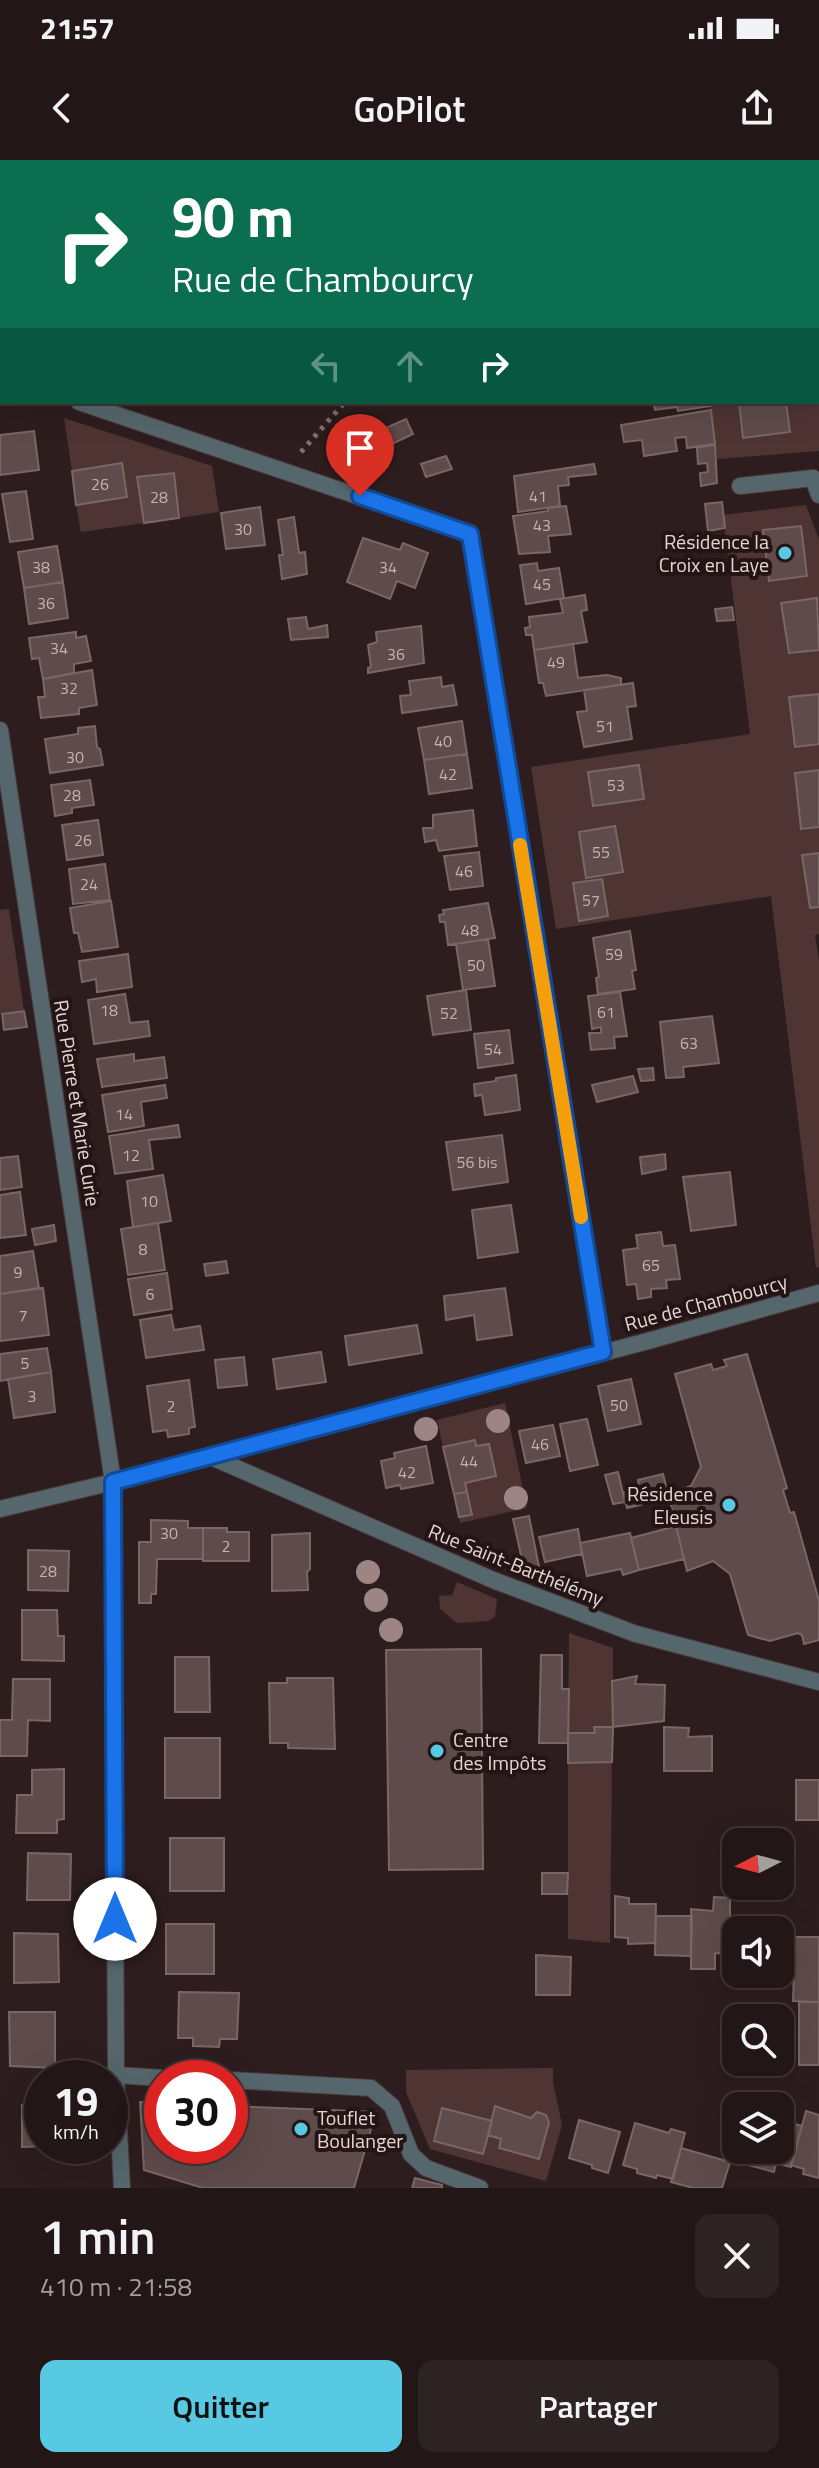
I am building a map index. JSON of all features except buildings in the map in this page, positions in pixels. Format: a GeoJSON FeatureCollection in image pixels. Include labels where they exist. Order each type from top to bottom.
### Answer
{"type":"FeatureCollection","features":[{"type":"Feature","properties":{"kind":"street"},"geometry":{"type":"LineString","coordinates":[[85,404],[470,534],[603,1352]]}},
{"type":"Feature","properties":{"kind":"street"},"geometry":{"type":"LineString","coordinates":[[740,486],[813,478],[819,495]]}},
{"type":"Feature","properties":{"kind":"street","name":"Rue Pierre et Marie Curie"},"geometry":{"type":"LineString","coordinates":[[0,730],[113,1482],[116,2060]]}},
{"type":"Feature","properties":{"kind":"street","name":"Rue de Chambourcy"},"geometry":{"type":"LineString","coordinates":[[0,1509],[113,1482],[819,1293]]}},
{"type":"Feature","properties":{"kind":"street","name":"Rue Saint-Barthélémy"},"geometry":{"type":"LineString","coordinates":[[209,1456],[493,1580],[636,1634],[819,1682]]}},
{"type":"Feature","properties":{"kind":"street"},"geometry":{"type":"LineString","coordinates":[[248,2081],[371,2088],[392,2106],[411,2154],[426,2168],[480,2188]]}},
{"type":"Feature","properties":{"kind":"street","name":"Rue Pierre et Marie Curie"},"geometry":{"type":"LineString","coordinates":[[121,2164],[122,2188]]}},
{"type":"Feature","properties":{"kind":"path"},"geometry":{"type":"LineString","coordinates":[[284,471],[343,404]]}},
{"type":"Feature","properties":{"kind":"shaded area"},"geometry":{"type":"Polygon","coordinates":[[[710,404],[739,404],[743,438],[790,432],[786,404],[819,404],[819,451],[717,459],[710,404]]]}},
{"type":"Feature","properties":{"kind":"shaded area"},"geometry":{"type":"Polygon","coordinates":[[[64,418],[212,466],[219,512],[179,518],[174,473],[138,477],[144,523],[81,532],[76,505],[127,496],[122,463],[72,471],[64,418]]]}},
{"type":"Feature","properties":{"kind":"shaded area"},"geometry":{"type":"Polygon","coordinates":[[[806,505],[819,540],[819,612],[816,598],[781,604],[789,653],[819,650],[819,770],[795,774],[801,829],[819,827],[819,853],[803,855],[819,907],[819,934],[815,935],[819,961],[819,1267],[816,1268],[771,896],[556,929],[531,767],[750,734],[723,515],[806,505]],[[639,765],[589,772],[588,772],[643,799],[639,765]],[[615,826],[579,832],[586,878],[623,872],[615,826]],[[602,879],[573,884],[579,920],[608,916],[602,879]]]}},
{"type":"Feature","properties":{"kind":"shaded area"},"geometry":{"type":"Polygon","coordinates":[[[9,909],[24,1011],[0,1014],[0,910],[9,909]]]}},
{"type":"Feature","properties":{"kind":"shaded area"},"geometry":{"type":"Polygon","coordinates":[[[505,1403],[527,1508],[460,1523],[459,1517],[472,1514],[465,1483],[475,1441],[443,1447],[437,1420],[505,1403]]]}},
{"type":"Feature","properties":{"kind":"shaded area"},"geometry":{"type":"Polygon","coordinates":[[[457,1582],[497,1599],[495,1617],[488,1621],[457,1623],[440,1609],[439,1596],[452,1595],[457,1582]]]}},
{"type":"Feature","properties":{"kind":"shaded area"},"geometry":{"type":"Polygon","coordinates":[[[569,1633],[613,1648],[613,1727],[595,1727],[595,1733],[568,1733],[569,1633]]]}},
{"type":"Feature","properties":{"kind":"shaded area"},"geometry":{"type":"Polygon","coordinates":[[[612,1762],[610,1943],[568,1939],[568,1763],[612,1762]]]}},
{"type":"Feature","properties":{"kind":"shaded area"},"geometry":{"type":"Polygon","coordinates":[[[553,2068],[562,2125],[546,2181],[430,2149],[406,2092],[406,2070],[553,2068]],[[496,2106],[492,2121],[442,2108],[434,2140],[483,2154],[488,2135],[501,2139],[499,2148],[539,2159],[549,2124],[546,2115],[537,2112],[531,2118],[496,2106]]]}},
{"type":"Feature","properties":{"kind":"slow traffic"},"geometry":{"type":"LineString","coordinates":[[520,845],[581,1217]]}},
{"type":"Feature","properties":{"kind":"place","name":"Résidence la Croix en Laye"},"geometry":{"type":"Point","coordinates":[785,553]}},
{"type":"Feature","properties":{"kind":"place","name":"Résidence Eleusis"},"geometry":{"type":"Point","coordinates":[729,1505]}},
{"type":"Feature","properties":{"kind":"place","name":"Centre des Impôts"},"geometry":{"type":"Point","coordinates":[437,1751]}},
{"type":"Feature","properties":{"kind":"place","name":"Touflet Boulanger"},"geometry":{"type":"Point","coordinates":[301,2129]}},
{"type":"Feature","properties":{"kind":"route"},"geometry":{"type":"LineString","coordinates":[[115,1919],[113,1482],[603,1352],[470,534],[360,496]]}}]}
